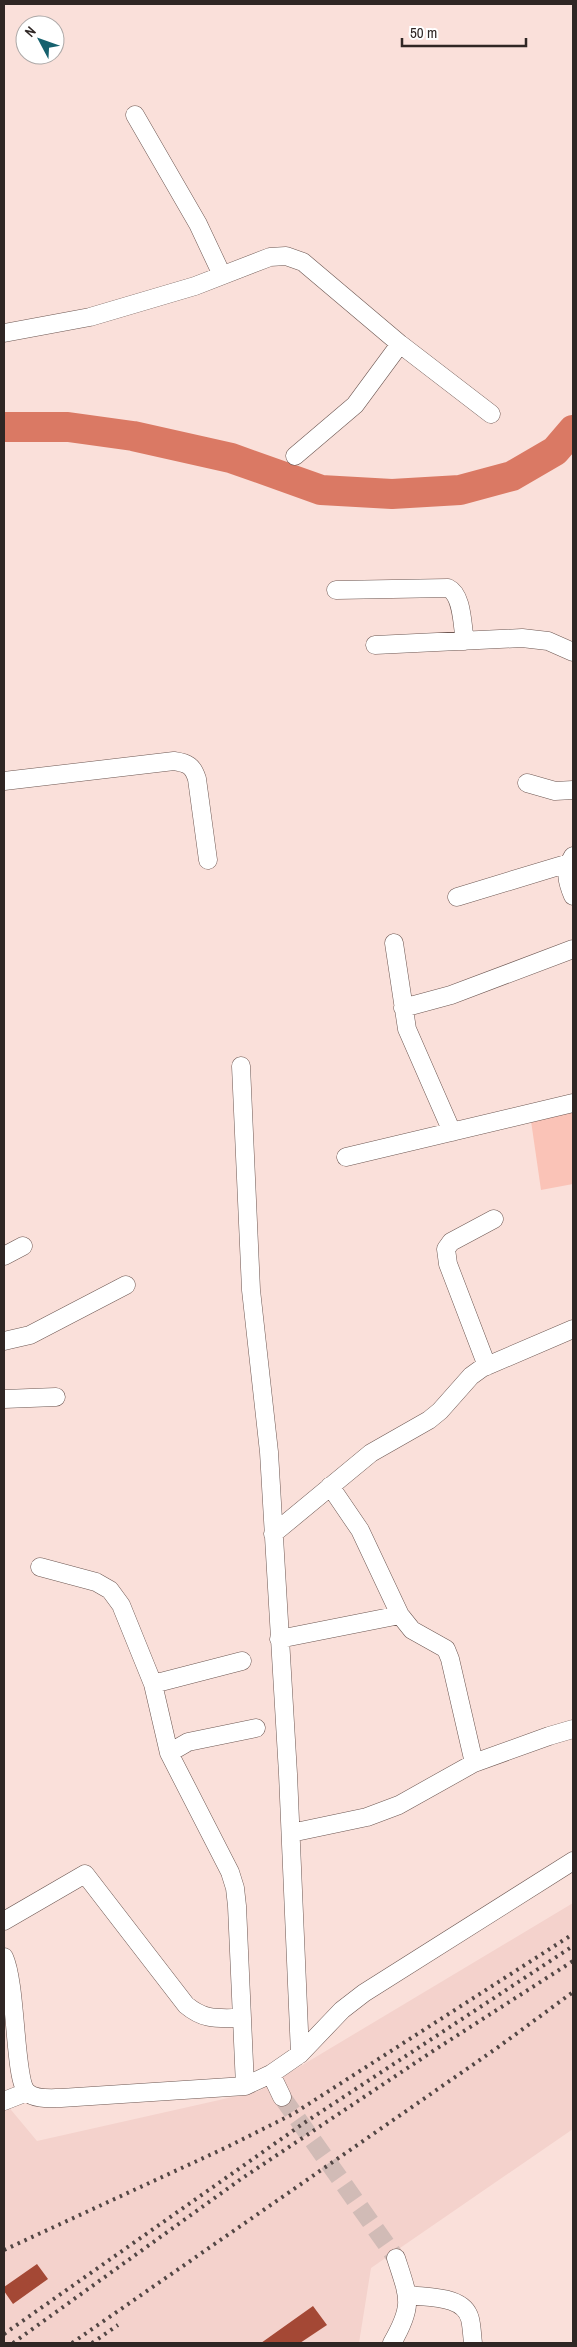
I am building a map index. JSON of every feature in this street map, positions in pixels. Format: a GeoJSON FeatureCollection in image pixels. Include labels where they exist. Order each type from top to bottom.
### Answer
{"type":"FeatureCollection","features":[{"type":"Feature","properties":{"kind":"street"},"geometry":{"type":"LineString","coordinates":[[134,116],[198,224],[222,275]]}},
{"type":"Feature","properties":{"kind":"street"},"geometry":{"type":"LineString","coordinates":[[4,332],[90,317],[195,286],[270,257],[286,256],[303,262],[400,344],[491,414]]}},
{"type":"Feature","properties":{"kind":"street"},"geometry":{"type":"LineString","coordinates":[[295,456],[355,405],[400,344]]}},
{"type":"Feature","properties":{"kind":"street"},"geometry":{"type":"LineString","coordinates":[[336,590],[448,588],[454,590],[465,641]]}},
{"type":"Feature","properties":{"kind":"street"},"geometry":{"type":"LineString","coordinates":[[376,645],[522,638],[548,641],[573,652]]}},
{"type":"Feature","properties":{"kind":"street"},"geometry":{"type":"LineString","coordinates":[[4,781],[157,763],[187,763],[194,769],[197,779],[208,860]]}},
{"type":"Feature","properties":{"kind":"street"},"geometry":{"type":"LineString","coordinates":[[527,783],[556,791],[573,790]]}},
{"type":"Feature","properties":{"kind":"street"},"geometry":{"type":"LineString","coordinates":[[571,860],[566,875],[573,896]]}},
{"type":"Feature","properties":{"kind":"street"},"geometry":{"type":"LineString","coordinates":[[457,897],[571,860]]}},
{"type":"Feature","properties":{"kind":"street"},"geometry":{"type":"LineString","coordinates":[[394,943],[407,1029],[452,1132]]}},
{"type":"Feature","properties":{"kind":"street"},"geometry":{"type":"LineString","coordinates":[[403,1008],[451,995],[573,949]]}},
{"type":"Feature","properties":{"kind":"street"},"geometry":{"type":"LineString","coordinates":[[241,1066],[251,1290],[269,1452],[291,1833],[300,2054]]}},
{"type":"Feature","properties":{"kind":"street"},"geometry":{"type":"LineString","coordinates":[[346,1158],[573,1103]]}},
{"type":"Feature","properties":{"kind":"street"},"geometry":{"type":"LineString","coordinates":[[487,1366],[448,1264],[446,1249],[450,1242],[494,1220]]}},
{"type":"Feature","properties":{"kind":"street"},"geometry":{"type":"LineString","coordinates":[[4,1256],[23,1246]]}},
{"type":"Feature","properties":{"kind":"street"},"geometry":{"type":"LineString","coordinates":[[4,1342],[30,1335],[126,1285]]}},
{"type":"Feature","properties":{"kind":"street"},"geometry":{"type":"LineString","coordinates":[[273,1534],[371,1452],[429,1420],[440,1411],[471,1376],[487,1366],[573,1329]]}},
{"type":"Feature","properties":{"kind":"street"},"geometry":{"type":"LineString","coordinates":[[4,1399],[56,1397]]}},
{"type":"Feature","properties":{"kind":"street"},"geometry":{"type":"LineString","coordinates":[[330,1486],[360,1530],[400,1615],[412,1630],[446,1649],[474,1763]]}},
{"type":"Feature","properties":{"kind":"street"},"geometry":{"type":"LineString","coordinates":[[40,1567],[96,1582],[110,1590],[121,1605],[153,1684],[169,1753],[178,1775],[230,1872],[235,1888],[245,2086]]}},
{"type":"Feature","properties":{"kind":"street"},"geometry":{"type":"LineString","coordinates":[[279,1639],[400,1615]]}},
{"type":"Feature","properties":{"kind":"street"},"geometry":{"type":"LineString","coordinates":[[153,1684],[242,1661]]}},
{"type":"Feature","properties":{"kind":"street"},"geometry":{"type":"LineString","coordinates":[[169,1753],[188,1742],[256,1728]]}},
{"type":"Feature","properties":{"kind":"street"},"geometry":{"type":"LineString","coordinates":[[291,1833],[368,1817],[399,1805],[474,1763],[573,1729]]}},
{"type":"Feature","properties":{"kind":"street"},"geometry":{"type":"LineString","coordinates":[[4,2101],[27,2092],[43,2098],[60,2098],[245,2086],[271,2074],[300,2054],[342,2010],[364,1993],[573,1861]]}},
{"type":"Feature","properties":{"kind":"street"},"geometry":{"type":"LineString","coordinates":[[4,1921],[85,1874],[186,2005],[196,2014],[207,2018],[242,2018]]}},
{"type":"Feature","properties":{"kind":"street"},"geometry":{"type":"LineString","coordinates":[[4,1957],[14,1999],[20,2076],[27,2092]]}},
{"type":"Feature","properties":{"kind":"street"},"geometry":{"type":"LineString","coordinates":[[271,2074],[282,2097]]}},
{"type":"Feature","properties":{"kind":"street"},"geometry":{"type":"LineString","coordinates":[[392,2343],[406,2314],[408,2295],[396,2258]]}},
{"type":"Feature","properties":{"kind":"street"},"geometry":{"type":"LineString","coordinates":[[408,2295],[451,2301],[463,2306],[470,2318],[473,2343]]}},
{"type":"Feature","properties":{"kind":"shaded area"},"geometry":{"type":"Polygon","coordinates":[[[573,1112],[573,1184],[541,1190],[531,1121],[573,1112]]]}},
{"type":"Feature","properties":{"kind":"shaded area"},"geometry":{"type":"Polygon","coordinates":[[[573,1903],[573,2129],[371,2268],[359,2343],[4,2343],[4,2107],[7,2105],[37,2141],[259,2091],[573,1903]]]}},
{"type":"Feature","properties":{"kind":"building"},"geometry":{"type":"Polygon","coordinates":[[[37,2264],[48,2279],[13,2304],[4,2291],[4,2287],[37,2264]]]}},
{"type":"Feature","properties":{"kind":"building"},"geometry":{"type":"Polygon","coordinates":[[[313,2306],[327,2325],[300,2343],[261,2343],[313,2306]]]}},
{"type":"Feature","properties":{"kind":"waterway"},"geometry":{"type":"LineString","coordinates":[[4,427],[68,427],[133,436],[231,458],[321,490],[392,494],[460,490],[512,476],[555,451],[573,430]]}},
{"type":"Feature","properties":{"kind":"tunnel"},"geometry":{"type":"LineString","coordinates":[[282,2097],[396,2258]]}},
{"type":"Feature","properties":{"kind":"railway"},"geometry":{"type":"LineString","coordinates":[[4,2250],[225,2148],[293,2114],[573,1934]]}},
{"type":"Feature","properties":{"kind":"railway"},"geometry":{"type":"LineString","coordinates":[[4,2334],[304,2123],[573,1946]]}},
{"type":"Feature","properties":{"kind":"railway"},"geometry":{"type":"LineString","coordinates":[[13,2343],[241,2179],[436,2049],[573,1961]]}},
{"type":"Feature","properties":{"kind":"railway"},"geometry":{"type":"LineString","coordinates":[[72,2343],[497,2048],[573,1992]]}},
{"type":"Feature","properties":{"kind":"railway"},"geometry":{"type":"LineString","coordinates":[[92,2343],[118,2325]]}}]}
